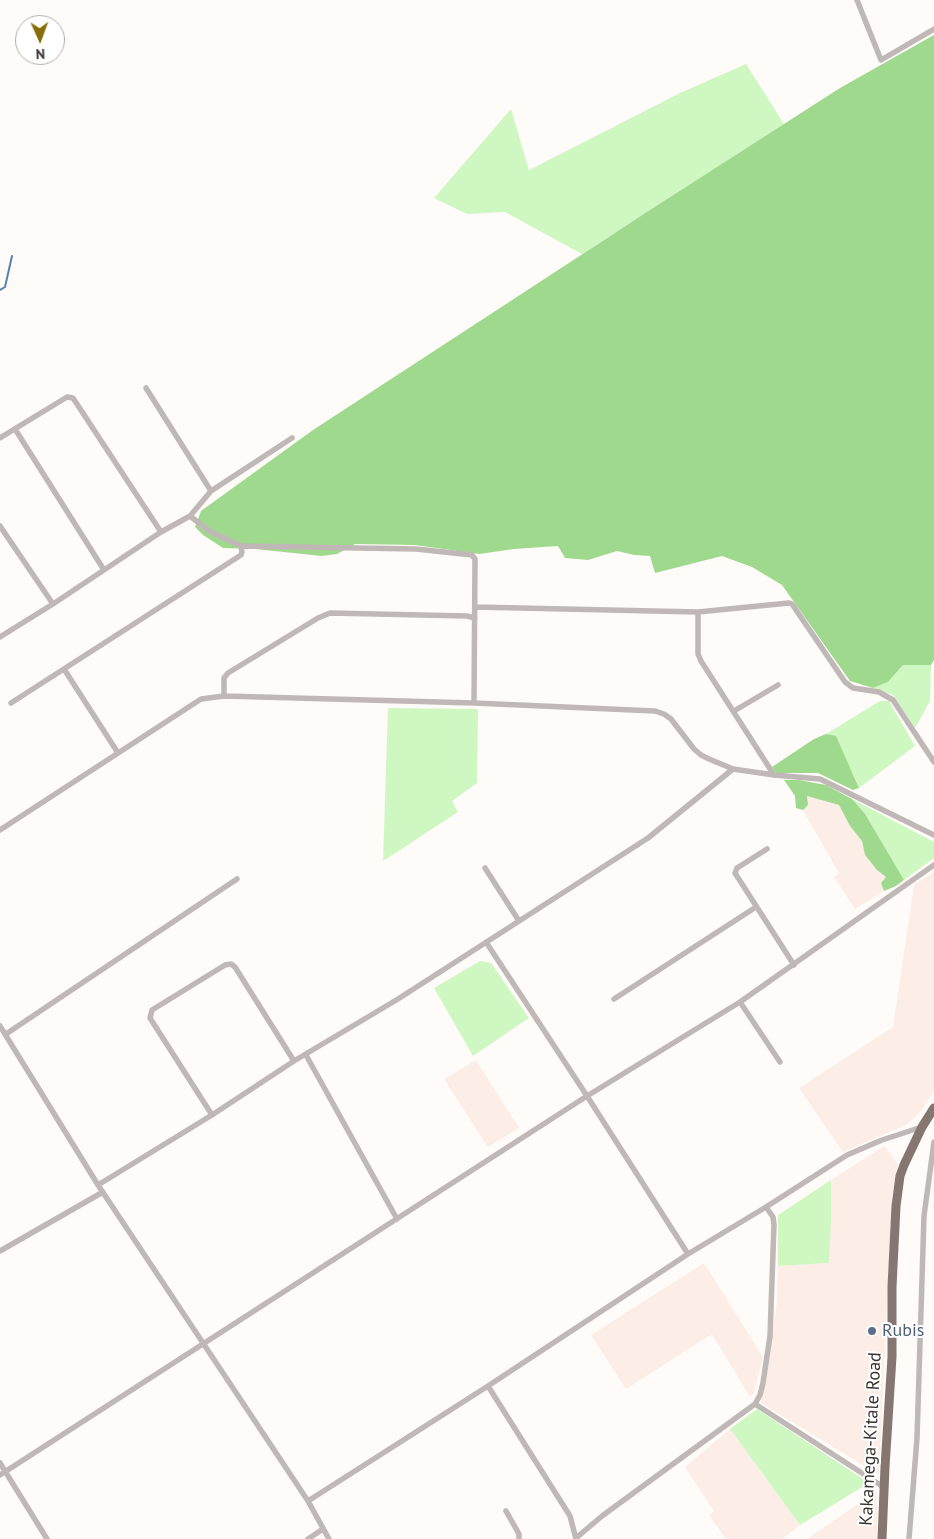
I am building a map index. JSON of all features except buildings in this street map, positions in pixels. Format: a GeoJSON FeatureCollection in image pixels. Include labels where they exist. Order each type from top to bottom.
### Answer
{"type":"FeatureCollection","features":[{"type":"Feature","properties":{"kind":"highway","name":"Kakamega-Kitale Road"},"geometry":{"type":"LineString","coordinates":[[882,1539],[892,1357],[892,1287],[896,1206],[900,1176],[908,1155],[933,1110]]}},
{"type":"Feature","properties":{"kind":"street"},"geometry":{"type":"LineString","coordinates":[[857,0],[881,60],[934,29]]}},
{"type":"Feature","properties":{"kind":"street"},"geometry":{"type":"LineString","coordinates":[[146,388],[211,491]]}},
{"type":"Feature","properties":{"kind":"street"},"geometry":{"type":"LineString","coordinates":[[0,438],[67,397],[73,398],[161,532]]}},
{"type":"Feature","properties":{"kind":"street"},"geometry":{"type":"LineString","coordinates":[[15,429],[104,570]]}},
{"type":"Feature","properties":{"kind":"street"},"geometry":{"type":"LineString","coordinates":[[0,637],[161,532],[190,516],[211,491],[292,438]]}},
{"type":"Feature","properties":{"kind":"street"},"geometry":{"type":"LineString","coordinates":[[190,516],[209,532],[241,546],[416,549],[472,555],[475,559],[474,703]]}},
{"type":"Feature","properties":{"kind":"street"},"geometry":{"type":"LineString","coordinates":[[0,526],[53,604]]}},
{"type":"Feature","properties":{"kind":"street"},"geometry":{"type":"LineString","coordinates":[[11,703],[241,555],[241,546]]}},
{"type":"Feature","properties":{"kind":"street"},"geometry":{"type":"LineString","coordinates":[[475,607],[698,612],[786,602],[792,604],[845,682],[853,688],[879,692],[893,700],[934,762]]}},
{"type":"Feature","properties":{"kind":"street"},"geometry":{"type":"LineString","coordinates":[[698,612],[699,657],[774,776]]}},
{"type":"Feature","properties":{"kind":"street"},"geometry":{"type":"LineString","coordinates":[[224,696],[224,678],[228,673],[318,618],[330,613],[467,616],[475,618]]}},
{"type":"Feature","properties":{"kind":"street"},"geometry":{"type":"LineString","coordinates":[[64,669],[118,753]]}},
{"type":"Feature","properties":{"kind":"street"},"geometry":{"type":"LineString","coordinates":[[734,711],[778,685]]}},
{"type":"Feature","properties":{"kind":"street"},"geometry":{"type":"LineString","coordinates":[[0,830],[201,699],[224,696],[474,703],[655,712],[664,714],[672,719],[701,755],[733,769],[774,776],[820,778],[934,835]]}},
{"type":"Feature","properties":{"kind":"street"},"geometry":{"type":"LineString","coordinates":[[98,1185],[294,1061],[398,998],[648,838],[733,769]]}},
{"type":"Feature","properties":{"kind":"street"},"geometry":{"type":"LineString","coordinates":[[767,849],[738,868],[735,873],[794,965]]}},
{"type":"Feature","properties":{"kind":"street"},"geometry":{"type":"LineString","coordinates":[[3,1473],[587,1096],[740,1002],[934,865]]}},
{"type":"Feature","properties":{"kind":"street"},"geometry":{"type":"LineString","coordinates":[[485,868],[519,921]]}},
{"type":"Feature","properties":{"kind":"street"},"geometry":{"type":"LineString","coordinates":[[6,1034],[237,879]]}},
{"type":"Feature","properties":{"kind":"street"},"geometry":{"type":"LineString","coordinates":[[614,999],[756,907]]}},
{"type":"Feature","properties":{"kind":"street"},"geometry":{"type":"LineString","coordinates":[[486,942],[688,1254]]}},
{"type":"Feature","properties":{"kind":"street"},"geometry":{"type":"LineString","coordinates":[[212,1114],[150,1018],[152,1010],[225,965],[230,964],[235,967],[294,1061]]}},
{"type":"Feature","properties":{"kind":"street"},"geometry":{"type":"LineString","coordinates":[[740,1002],[780,1062]]}},
{"type":"Feature","properties":{"kind":"street"},"geometry":{"type":"LineString","coordinates":[[0,1026],[98,1185],[308,1501],[329,1539]]}},
{"type":"Feature","properties":{"kind":"street"},"geometry":{"type":"LineString","coordinates":[[306,1055],[397,1218]]}},
{"type":"Feature","properties":{"kind":"street"},"geometry":{"type":"LineString","coordinates":[[308,1501],[488,1386],[688,1254],[847,1155],[882,1140],[922,1127]]}},
{"type":"Feature","properties":{"kind":"street"},"geometry":{"type":"LineString","coordinates":[[909,1539],[917,1438],[924,1216],[934,1142]]}},
{"type":"Feature","properties":{"kind":"street"},"geometry":{"type":"LineString","coordinates":[[0,1251],[103,1192]]}},
{"type":"Feature","properties":{"kind":"street"},"geometry":{"type":"LineString","coordinates":[[488,1386],[570,1516],[576,1539],[602,1516],[755,1404],[763,1383],[770,1336],[774,1225],[773,1217],[766,1207]]}},
{"type":"Feature","properties":{"kind":"street"},"geometry":{"type":"LineString","coordinates":[[755,1404],[884,1488]]}},
{"type":"Feature","properties":{"kind":"street"},"geometry":{"type":"LineString","coordinates":[[0,1463],[3,1473],[46,1539]]}},
{"type":"Feature","properties":{"kind":"street"},"geometry":{"type":"LineString","coordinates":[[506,1511],[519,1539]]}},
{"type":"Feature","properties":{"kind":"street"},"geometry":{"type":"LineString","coordinates":[[308,1539],[323,1529]]}},
{"type":"Feature","properties":{"kind":"shaded area"},"geometry":{"type":"Polygon","coordinates":[[[807,796],[839,805],[850,826],[862,841],[865,855],[877,870],[886,877],[881,883],[884,891],[855,909],[834,877],[839,873],[803,810],[808,805],[807,796]]]}},
{"type":"Feature","properties":{"kind":"shaded area"},"geometry":{"type":"Polygon","coordinates":[[[934,872],[934,1091],[922,1110],[906,1125],[843,1152],[799,1088],[893,1027],[914,885],[934,872]]]}},
{"type":"Feature","properties":{"kind":"shaded area"},"geometry":{"type":"Polygon","coordinates":[[[476,1060],[519,1128],[488,1147],[444,1079],[476,1060]]]}},
{"type":"Feature","properties":{"kind":"shaded area"},"geometry":{"type":"Polygon","coordinates":[[[884,1146],[898,1164],[892,1199],[879,1475],[761,1403],[777,1302],[778,1266],[829,1263],[831,1180],[884,1146]]]}},
{"type":"Feature","properties":{"kind":"shaded area"},"geometry":{"type":"Polygon","coordinates":[[[704,1263],[763,1357],[754,1393],[750,1397],[712,1334],[626,1389],[591,1335],[704,1263]]]}},
{"type":"Feature","properties":{"kind":"shaded area"},"geometry":{"type":"Polygon","coordinates":[[[730,1429],[800,1525],[782,1539],[726,1539],[709,1515],[714,1511],[685,1467],[730,1429]]]}},
{"type":"Feature","properties":{"kind":"shaded area"},"geometry":{"type":"Polygon","coordinates":[[[877,1491],[877,1539],[807,1539],[877,1491]]]}},
{"type":"Feature","properties":{"kind":"green space"},"geometry":{"type":"Polygon","coordinates":[[[934,35],[934,660],[931,665],[903,665],[888,682],[873,688],[850,681],[782,585],[752,567],[722,556],[655,573],[650,556],[617,551],[588,560],[565,558],[558,546],[479,554],[415,545],[355,544],[337,554],[322,556],[255,549],[223,548],[203,535],[195,527],[201,511],[313,430],[840,88],[934,35]]]}},
{"type":"Feature","properties":{"kind":"green space"},"geometry":{"type":"Polygon","coordinates":[[[746,64],[784,124],[582,254],[505,212],[467,214],[434,198],[511,109],[529,170],[680,93],[746,64]]]}},
{"type":"Feature","properties":{"kind":"green space"},"geometry":{"type":"Polygon","coordinates":[[[903,665],[931,665],[930,701],[915,728],[893,695],[873,688],[888,682],[903,665]]]}},
{"type":"Feature","properties":{"kind":"green space"},"geometry":{"type":"Polygon","coordinates":[[[880,701],[889,701],[915,746],[859,788],[849,766],[826,734],[880,701]]]}},
{"type":"Feature","properties":{"kind":"green space"},"geometry":{"type":"Polygon","coordinates":[[[388,708],[478,709],[477,783],[452,801],[458,812],[383,861],[388,708]]]}},
{"type":"Feature","properties":{"kind":"green space"},"geometry":{"type":"Polygon","coordinates":[[[826,734],[836,736],[859,788],[853,790],[818,773],[776,773],[772,767],[814,739],[826,734]]]}},
{"type":"Feature","properties":{"kind":"green space"},"geometry":{"type":"Polygon","coordinates":[[[784,780],[799,780],[826,785],[852,799],[865,814],[904,880],[884,891],[881,883],[886,877],[877,870],[865,855],[862,841],[850,826],[839,805],[807,796],[808,805],[803,810],[796,808],[795,796],[784,780]]]}},
{"type":"Feature","properties":{"kind":"green space"},"geometry":{"type":"Polygon","coordinates":[[[852,799],[934,842],[934,858],[904,880],[852,799]]]}},
{"type":"Feature","properties":{"kind":"green space"},"geometry":{"type":"Polygon","coordinates":[[[480,961],[491,963],[529,1018],[473,1056],[434,988],[480,961]]]}},
{"type":"Feature","properties":{"kind":"green space"},"geometry":{"type":"Polygon","coordinates":[[[831,1180],[829,1263],[778,1266],[778,1215],[831,1180]]]}},
{"type":"Feature","properties":{"kind":"green space"},"geometry":{"type":"Polygon","coordinates":[[[757,1409],[869,1483],[800,1525],[730,1429],[757,1409]]]}},
{"type":"Feature","properties":{"kind":"waterway"},"geometry":{"type":"LineString","coordinates":[[0,290],[5,287],[12,256]]}},
{"type":"Feature","properties":{"kind":"place","name":"Rubis"},"geometry":{"type":"Point","coordinates":[872,1331]}}]}
